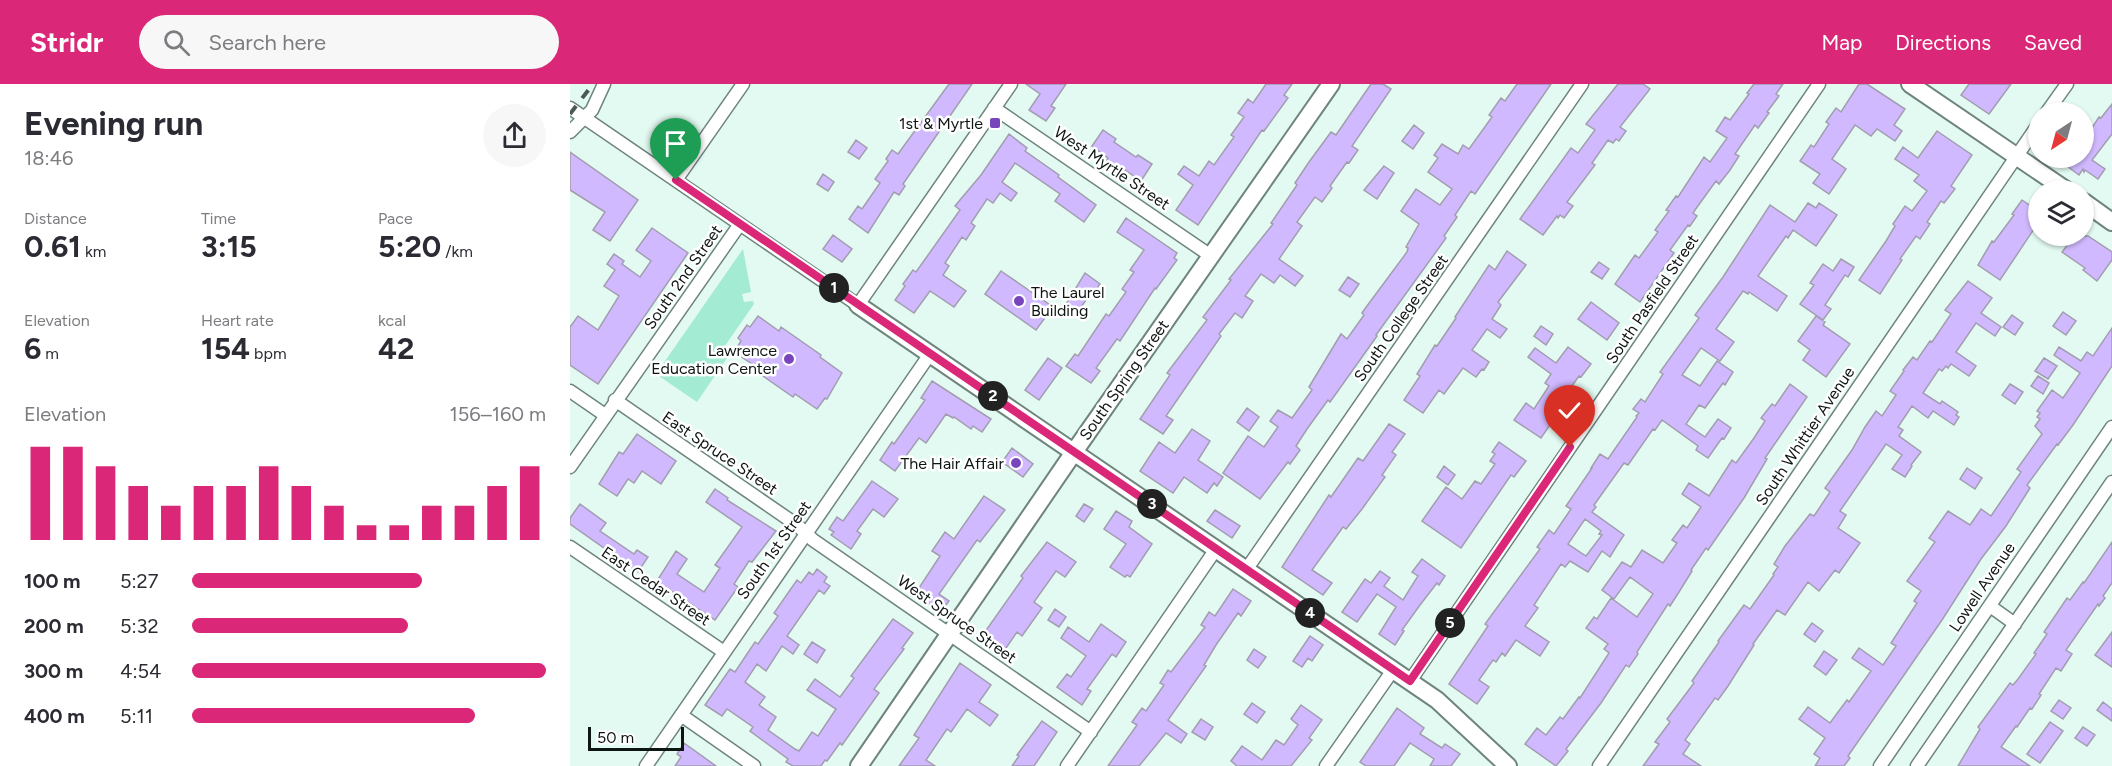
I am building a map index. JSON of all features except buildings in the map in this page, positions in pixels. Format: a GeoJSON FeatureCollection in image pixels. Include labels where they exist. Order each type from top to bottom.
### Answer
{"type":"FeatureCollection","features":[{"type":"Feature","properties":{"kind":"street"},"geometry":{"type":"LineString","coordinates":[[570,132],[596,104],[604,84]]}},
{"type":"Feature","properties":{"kind":"street"},"geometry":{"type":"LineString","coordinates":[[676,180],[743,84]]}},
{"type":"Feature","properties":{"kind":"street"},"geometry":{"type":"LineString","coordinates":[[858,305],[1011,84]]}},
{"type":"Feature","properties":{"kind":"street","name":"South Spring Street"},"geometry":{"type":"LineString","coordinates":[[859,766],[1074,452],[1331,84]]}},
{"type":"Feature","properties":{"kind":"street","name":"South College Street"},"geometry":{"type":"LineString","coordinates":[[1246,570],[1582,84]]}},
{"type":"Feature","properties":{"kind":"street","name":"South Pasfield Street"},"geometry":{"type":"LineString","coordinates":[[1410,681],[1819,84]]}},
{"type":"Feature","properties":{"kind":"street"},"geometry":{"type":"LineString","coordinates":[[1910,84],[2051,180]]}},
{"type":"Feature","properties":{"kind":"street"},"geometry":{"type":"LineString","coordinates":[[2054,102],[2067,84]]}},
{"type":"Feature","properties":{"kind":"street"},"geometry":{"type":"LineString","coordinates":[[570,108],[1410,681],[1454,714],[1508,766]]}},
{"type":"Feature","properties":{"kind":"street","name":"West Myrtle Street"},"geometry":{"type":"LineString","coordinates":[[994,108],[1211,256]]}},
{"type":"Feature","properties":{"kind":"street","name":"South Whittier Avenue"},"geometry":{"type":"LineString","coordinates":[[1599,766],[2028,139]]}},
{"type":"Feature","properties":{"kind":"street"},"geometry":{"type":"LineString","coordinates":[[2094,209],[2112,222]]}},
{"type":"Feature","properties":{"kind":"street","name":"South 2nd Street"},"geometry":{"type":"LineString","coordinates":[[570,467],[740,224]]}},
{"type":"Feature","properties":{"kind":"street","name":"South 1st Street"},"geometry":{"type":"LineString","coordinates":[[646,766],[930,354]]}},
{"type":"Feature","properties":{"kind":"street"},"geometry":{"type":"LineString","coordinates":[[570,391],[605,415]]}},
{"type":"Feature","properties":{"kind":"street","name":"East Spruce Street"},"geometry":{"type":"LineString","coordinates":[[615,400],[797,525],[805,534]]}},
{"type":"Feature","properties":{"kind":"street","name":"Lowell Avenue"},"geometry":{"type":"LineString","coordinates":[[1880,766],[2112,427]]}},
{"type":"Feature","properties":{"kind":"street"},"geometry":{"type":"LineString","coordinates":[[1917,766],[2112,482]]}},
{"type":"Feature","properties":{"kind":"street","name":"West Spruce Street"},"geometry":{"type":"LineString","coordinates":[[805,534],[1091,732]]}},
{"type":"Feature","properties":{"kind":"street","name":"East Cedar Street"},"geometry":{"type":"LineString","coordinates":[[570,547],[724,652]]}},
{"type":"Feature","properties":{"kind":"street"},"geometry":{"type":"LineString","coordinates":[[1067,766],[1216,549]]}},
{"type":"Feature","properties":{"kind":"street"},"geometry":{"type":"LineString","coordinates":[[1990,606],[2015,624]]}},
{"type":"Feature","properties":{"kind":"street"},"geometry":{"type":"LineString","coordinates":[[1326,766],[1393,670]]}},
{"type":"Feature","properties":{"kind":"street"},"geometry":{"type":"LineString","coordinates":[[681,716],[754,766]]}},
{"type":"Feature","properties":{"kind":"green space"},"geometry":{"type":"Polygon","coordinates":[[[743,249],[751,292],[742,294],[744,302],[753,301],[754,304],[720,353],[727,358],[697,402],[656,374],[743,249]]]}},
{"type":"Feature","properties":{"kind":"railway"},"geometry":{"type":"LineString","coordinates":[[570,114],[593,84]]}},
{"type":"Feature","properties":{"kind":"place","name":"1st & Myrtle"},"geometry":{"type":"Point","coordinates":[995,123]}},
{"type":"Feature","properties":{"kind":"place","name":"The Laurel Building"},"geometry":{"type":"Point","coordinates":[1019,301]}},
{"type":"Feature","properties":{"kind":"place","name":"Lawrence Education Center"},"geometry":{"type":"Point","coordinates":[789,359]}},
{"type":"Feature","properties":{"kind":"place","name":"The Hair Affair"},"geometry":{"type":"Point","coordinates":[1016,463]}},
{"type":"Feature","properties":{"kind":"route"},"geometry":{"type":"LineString","coordinates":[[676,180],[1410,681],[1570,447]]}}]}
